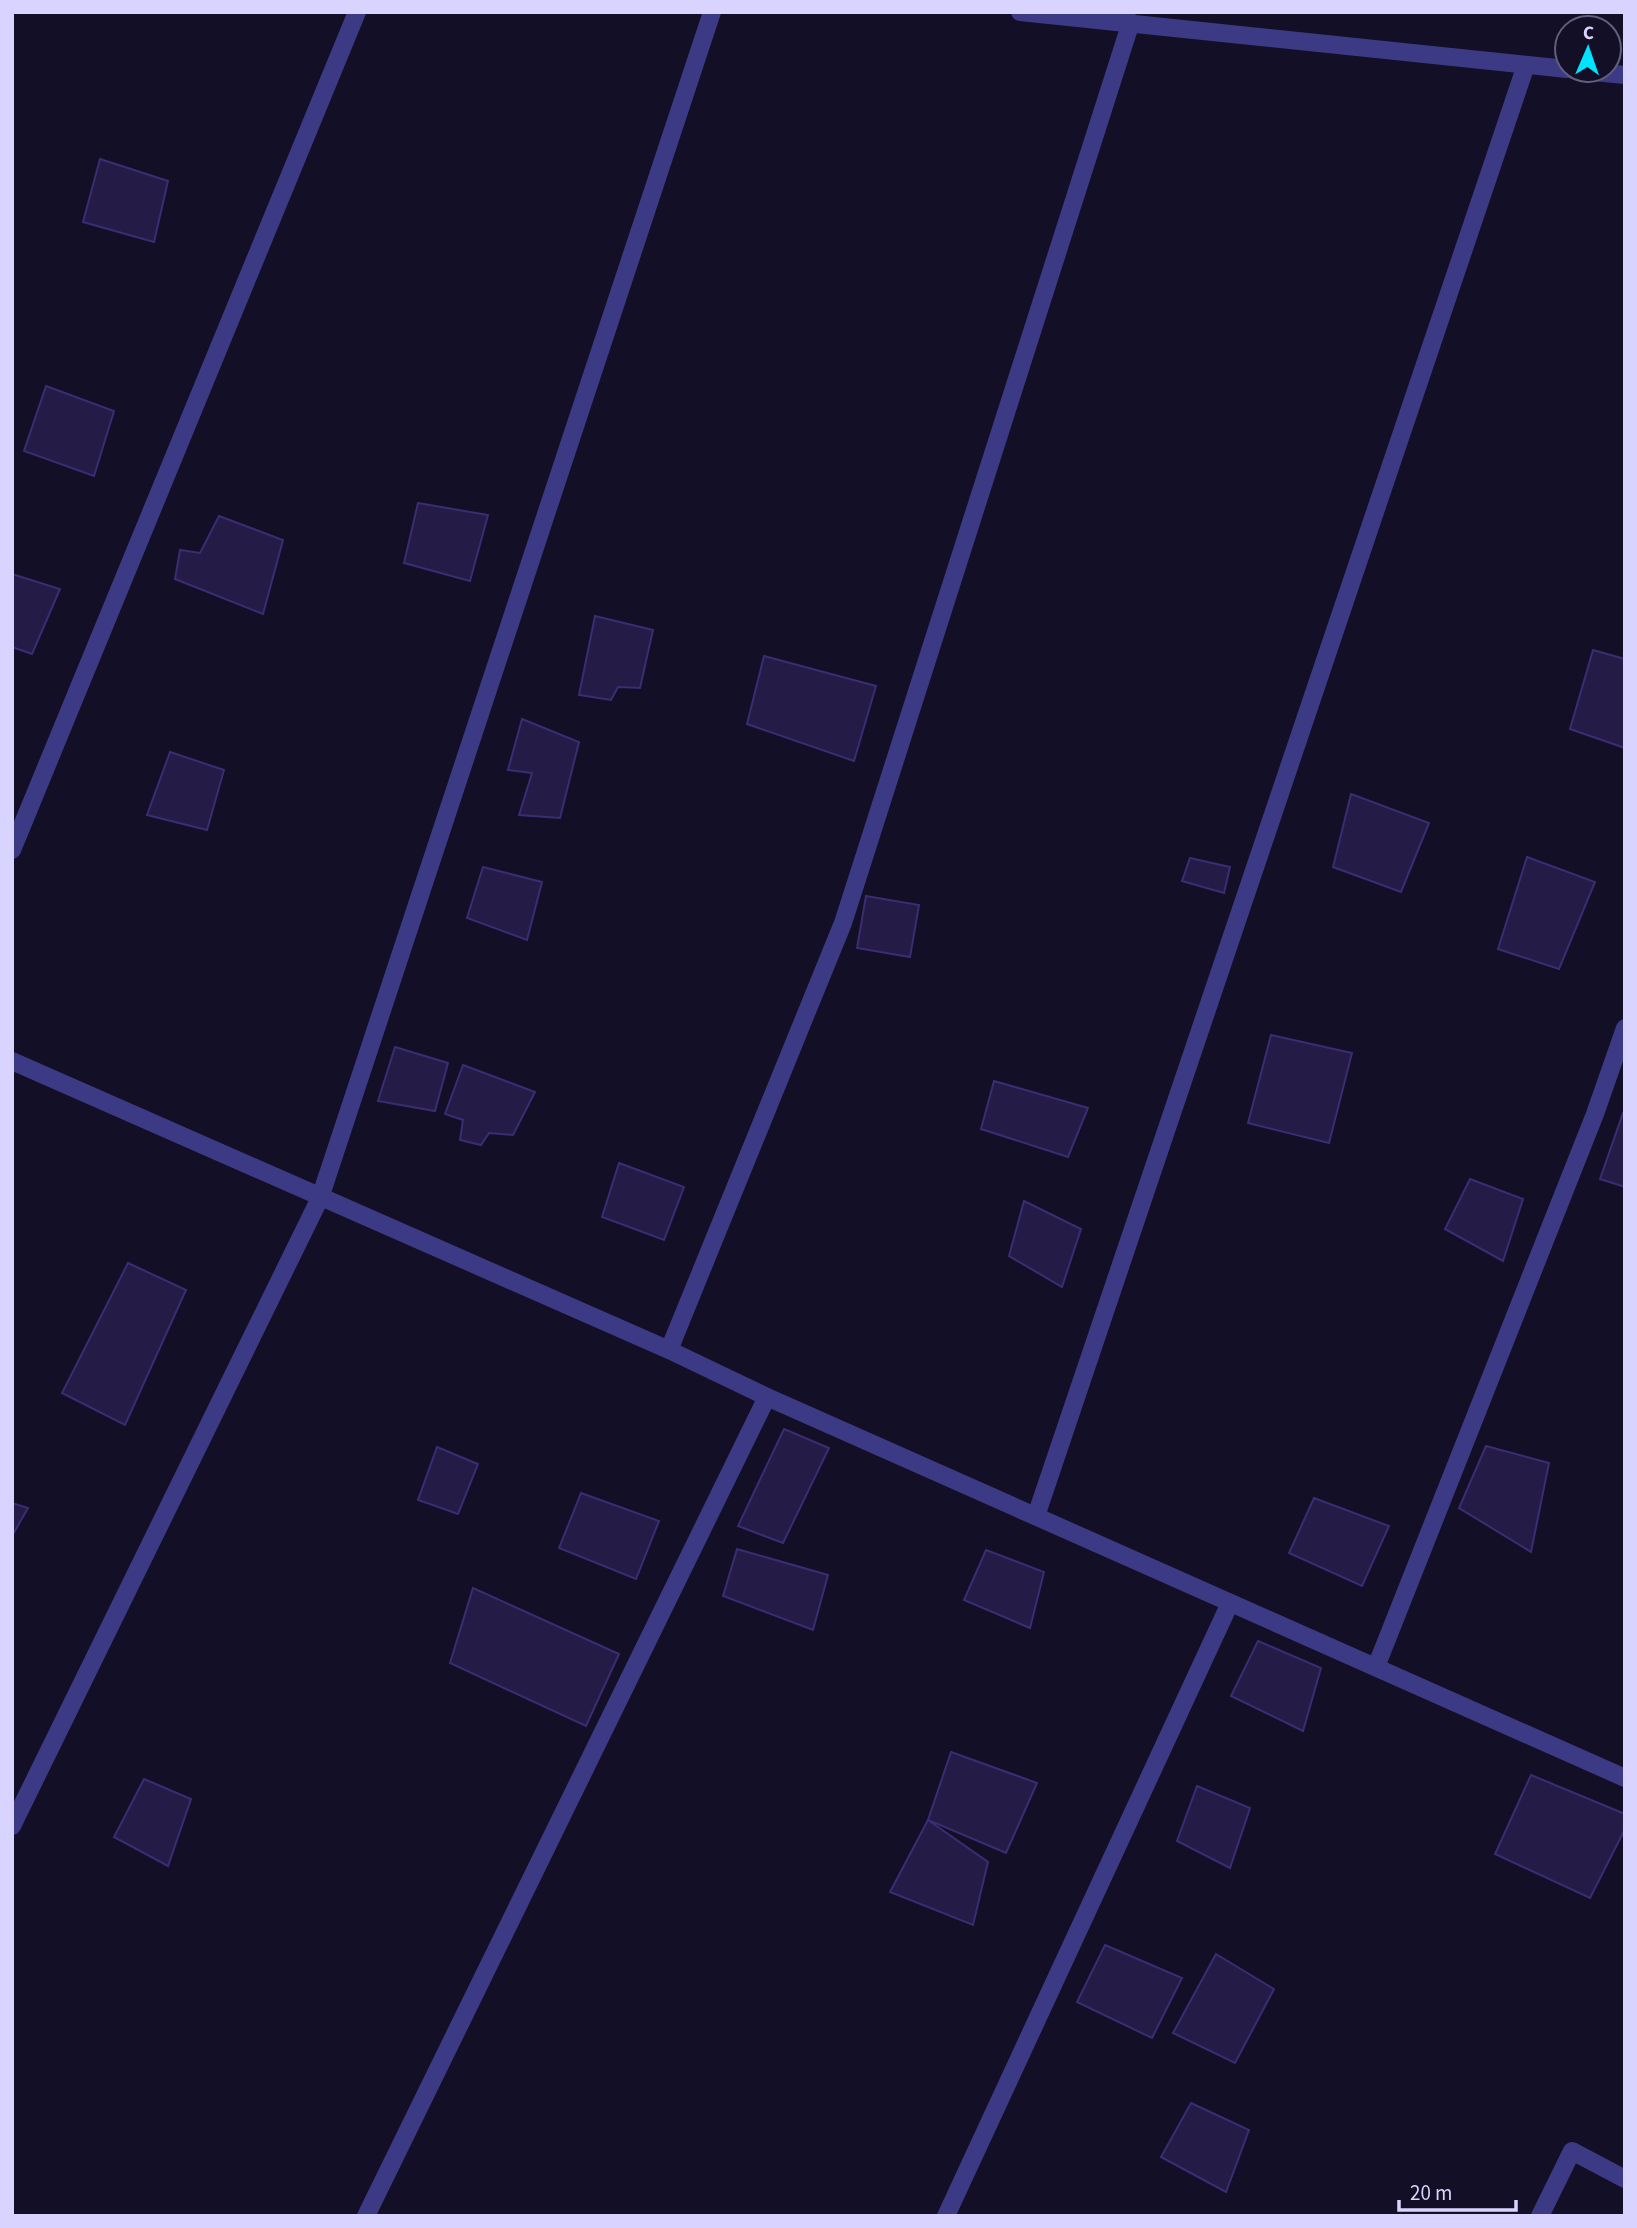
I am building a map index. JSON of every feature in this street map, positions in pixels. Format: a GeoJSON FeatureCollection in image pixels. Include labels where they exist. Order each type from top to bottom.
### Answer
{"type":"FeatureCollection","features":[{"type":"Feature","properties":{"kind":"street"},"geometry":{"type":"LineString","coordinates":[[12,850],[357,12]]}},
{"type":"Feature","properties":{"kind":"street"},"geometry":{"type":"LineString","coordinates":[[12,1825],[320,1198],[712,12]]}},
{"type":"Feature","properties":{"kind":"street"},"geometry":{"type":"LineString","coordinates":[[1020,12],[1553,68]]}},
{"type":"Feature","properties":{"kind":"street"},"geometry":{"type":"LineString","coordinates":[[669,1350],[844,923],[1131,22]]}},
{"type":"Feature","properties":{"kind":"street"},"geometry":{"type":"LineString","coordinates":[[1036,1516],[1526,65]]}},
{"type":"Feature","properties":{"kind":"street"},"geometry":{"type":"LineString","coordinates":[[1376,1667],[1595,1114],[1625,1028]]}},
{"type":"Feature","properties":{"kind":"street"},"geometry":{"type":"LineString","coordinates":[[12,1061],[669,1350],[767,1397],[1625,1778]]}},
{"type":"Feature","properties":{"kind":"street"},"geometry":{"type":"LineString","coordinates":[[366,2216],[767,1397]]}},
{"type":"Feature","properties":{"kind":"street"},"geometry":{"type":"LineString","coordinates":[[946,2216],[1230,1602]]}},
{"type":"Feature","properties":{"kind":"street"},"geometry":{"type":"LineString","coordinates":[[1540,2216],[1572,2151],[1625,2179]]}},
{"type":"Feature","properties":{"kind":"building"},"geometry":{"type":"Polygon","coordinates":[[[100,159],[168,181],[154,242],[83,222],[100,159]]]}},
{"type":"Feature","properties":{"kind":"building"},"geometry":{"type":"Polygon","coordinates":[[[46,386],[114,411],[94,476],[24,451],[46,386]]]}},
{"type":"Feature","properties":{"kind":"building"},"geometry":{"type":"Polygon","coordinates":[[[418,503],[488,515],[470,581],[404,563],[418,503]]]}},
{"type":"Feature","properties":{"kind":"building"},"geometry":{"type":"Polygon","coordinates":[[[219,516],[283,540],[263,614],[175,579],[180,550],[200,553],[219,516]]]}},
{"type":"Feature","properties":{"kind":"building"},"geometry":{"type":"Polygon","coordinates":[[[12,574],[60,589],[32,654],[12,647],[12,574]]]}},
{"type":"Feature","properties":{"kind":"building"},"geometry":{"type":"Polygon","coordinates":[[[595,616],[653,630],[640,688],[618,687],[611,700],[579,695],[595,616]]]}},
{"type":"Feature","properties":{"kind":"building"},"geometry":{"type":"Polygon","coordinates":[[[1593,650],[1625,659],[1625,748],[1570,729],[1593,650]]]}},
{"type":"Feature","properties":{"kind":"building"},"geometry":{"type":"Polygon","coordinates":[[[764,656],[876,686],[854,761],[747,724],[764,656]]]}},
{"type":"Feature","properties":{"kind":"building"},"geometry":{"type":"Polygon","coordinates":[[[522,719],[579,742],[560,818],[519,815],[532,773],[508,770],[522,719]]]}},
{"type":"Feature","properties":{"kind":"building"},"geometry":{"type":"Polygon","coordinates":[[[170,752],[224,770],[207,830],[147,815],[170,752]]]}},
{"type":"Feature","properties":{"kind":"building"},"geometry":{"type":"Polygon","coordinates":[[[1351,794],[1429,823],[1401,892],[1333,867],[1351,794]]]}},
{"type":"Feature","properties":{"kind":"building"},"geometry":{"type":"Polygon","coordinates":[[[1527,857],[1595,882],[1559,969],[1498,949],[1527,857]]]}},
{"type":"Feature","properties":{"kind":"building"},"geometry":{"type":"Polygon","coordinates":[[[1190,858],[1230,867],[1224,893],[1182,881],[1190,858]]]}},
{"type":"Feature","properties":{"kind":"building"},"geometry":{"type":"Polygon","coordinates":[[[483,867],[542,882],[527,940],[467,918],[483,867]]]}},
{"type":"Feature","properties":{"kind":"building"},"geometry":{"type":"Polygon","coordinates":[[[866,896],[919,905],[910,957],[857,948],[866,896]]]}},
{"type":"Feature","properties":{"kind":"building"},"geometry":{"type":"Polygon","coordinates":[[[1271,1035],[1352,1053],[1329,1143],[1248,1123],[1271,1035]]]}},
{"type":"Feature","properties":{"kind":"building"},"geometry":{"type":"Polygon","coordinates":[[[395,1047],[448,1063],[435,1111],[378,1101],[395,1047]]]}},
{"type":"Feature","properties":{"kind":"building"},"geometry":{"type":"Polygon","coordinates":[[[463,1065],[535,1092],[513,1135],[489,1133],[481,1145],[460,1140],[463,1120],[445,1114],[463,1065]]]}},
{"type":"Feature","properties":{"kind":"building"},"geometry":{"type":"Polygon","coordinates":[[[994,1081],[1088,1108],[1068,1157],[981,1129],[994,1081]]]}},
{"type":"Feature","properties":{"kind":"building"},"geometry":{"type":"Polygon","coordinates":[[[1623,1113],[1625,1114],[1625,1187],[1600,1179],[1623,1113]]]}},
{"type":"Feature","properties":{"kind":"building"},"geometry":{"type":"Polygon","coordinates":[[[619,1163],[684,1187],[664,1240],[602,1217],[619,1163]]]}},
{"type":"Feature","properties":{"kind":"building"},"geometry":{"type":"Polygon","coordinates":[[[1470,1179],[1523,1199],[1503,1261],[1445,1229],[1470,1179]]]}},
{"type":"Feature","properties":{"kind":"building"},"geometry":{"type":"Polygon","coordinates":[[[1024,1201],[1081,1229],[1062,1287],[1009,1256],[1024,1201]]]}},
{"type":"Feature","properties":{"kind":"building"},"geometry":{"type":"Polygon","coordinates":[[[128,1263],[186,1290],[125,1425],[62,1393],[128,1263]]]}},
{"type":"Feature","properties":{"kind":"building"},"geometry":{"type":"Polygon","coordinates":[[[784,1429],[829,1448],[783,1543],[738,1526],[784,1429]]]}},
{"type":"Feature","properties":{"kind":"building"},"geometry":{"type":"Polygon","coordinates":[[[1486,1446],[1549,1463],[1531,1552],[1459,1508],[1486,1446]]]}},
{"type":"Feature","properties":{"kind":"building"},"geometry":{"type":"Polygon","coordinates":[[[437,1447],[478,1464],[458,1514],[418,1500],[437,1447]]]}},
{"type":"Feature","properties":{"kind":"building"},"geometry":{"type":"Polygon","coordinates":[[[581,1493],[659,1521],[636,1579],[559,1548],[581,1493]]]}},
{"type":"Feature","properties":{"kind":"building"},"geometry":{"type":"Polygon","coordinates":[[[1314,1498],[1389,1526],[1362,1586],[1289,1553],[1314,1498]]]}},
{"type":"Feature","properties":{"kind":"building"},"geometry":{"type":"Polygon","coordinates":[[[12,1503],[28,1508],[12,1536],[12,1503]]]}},
{"type":"Feature","properties":{"kind":"building"},"geometry":{"type":"Polygon","coordinates":[[[737,1549],[828,1575],[813,1630],[723,1596],[737,1549]]]}},
{"type":"Feature","properties":{"kind":"building"},"geometry":{"type":"Polygon","coordinates":[[[986,1550],[1044,1572],[1030,1628],[964,1600],[986,1550]]]}},
{"type":"Feature","properties":{"kind":"building"},"geometry":{"type":"Polygon","coordinates":[[[473,1588],[619,1654],[586,1726],[450,1663],[473,1588]]]}},
{"type":"Feature","properties":{"kind":"building"},"geometry":{"type":"Polygon","coordinates":[[[1258,1641],[1321,1668],[1303,1731],[1231,1696],[1258,1641]]]}},
{"type":"Feature","properties":{"kind":"building"},"geometry":{"type":"Polygon","coordinates":[[[951,1752],[1037,1783],[1006,1853],[928,1820],[951,1752]]]}},
{"type":"Feature","properties":{"kind":"building"},"geometry":{"type":"Polygon","coordinates":[[[1531,1775],[1625,1814],[1625,1829],[1590,1898],[1495,1854],[1531,1775]]]}},
{"type":"Feature","properties":{"kind":"building"},"geometry":{"type":"Polygon","coordinates":[[[144,1779],[191,1799],[168,1866],[114,1837],[144,1779]]]}},
{"type":"Feature","properties":{"kind":"building"},"geometry":{"type":"Polygon","coordinates":[[[1197,1786],[1250,1808],[1230,1868],[1177,1841],[1197,1786]]]}},
{"type":"Feature","properties":{"kind":"building"},"geometry":{"type":"Polygon","coordinates":[[[928,1820],[988,1862],[973,1925],[890,1892],[928,1820]]]}},
{"type":"Feature","properties":{"kind":"building"},"geometry":{"type":"Polygon","coordinates":[[[1105,1945],[1182,1978],[1152,2038],[1077,2002],[1105,1945]]]}},
{"type":"Feature","properties":{"kind":"building"},"geometry":{"type":"Polygon","coordinates":[[[1216,1954],[1274,1989],[1235,2063],[1173,2033],[1216,1954]]]}},
{"type":"Feature","properties":{"kind":"building"},"geometry":{"type":"Polygon","coordinates":[[[1191,2103],[1249,2130],[1226,2192],[1161,2157],[1191,2103]]]}}]}
